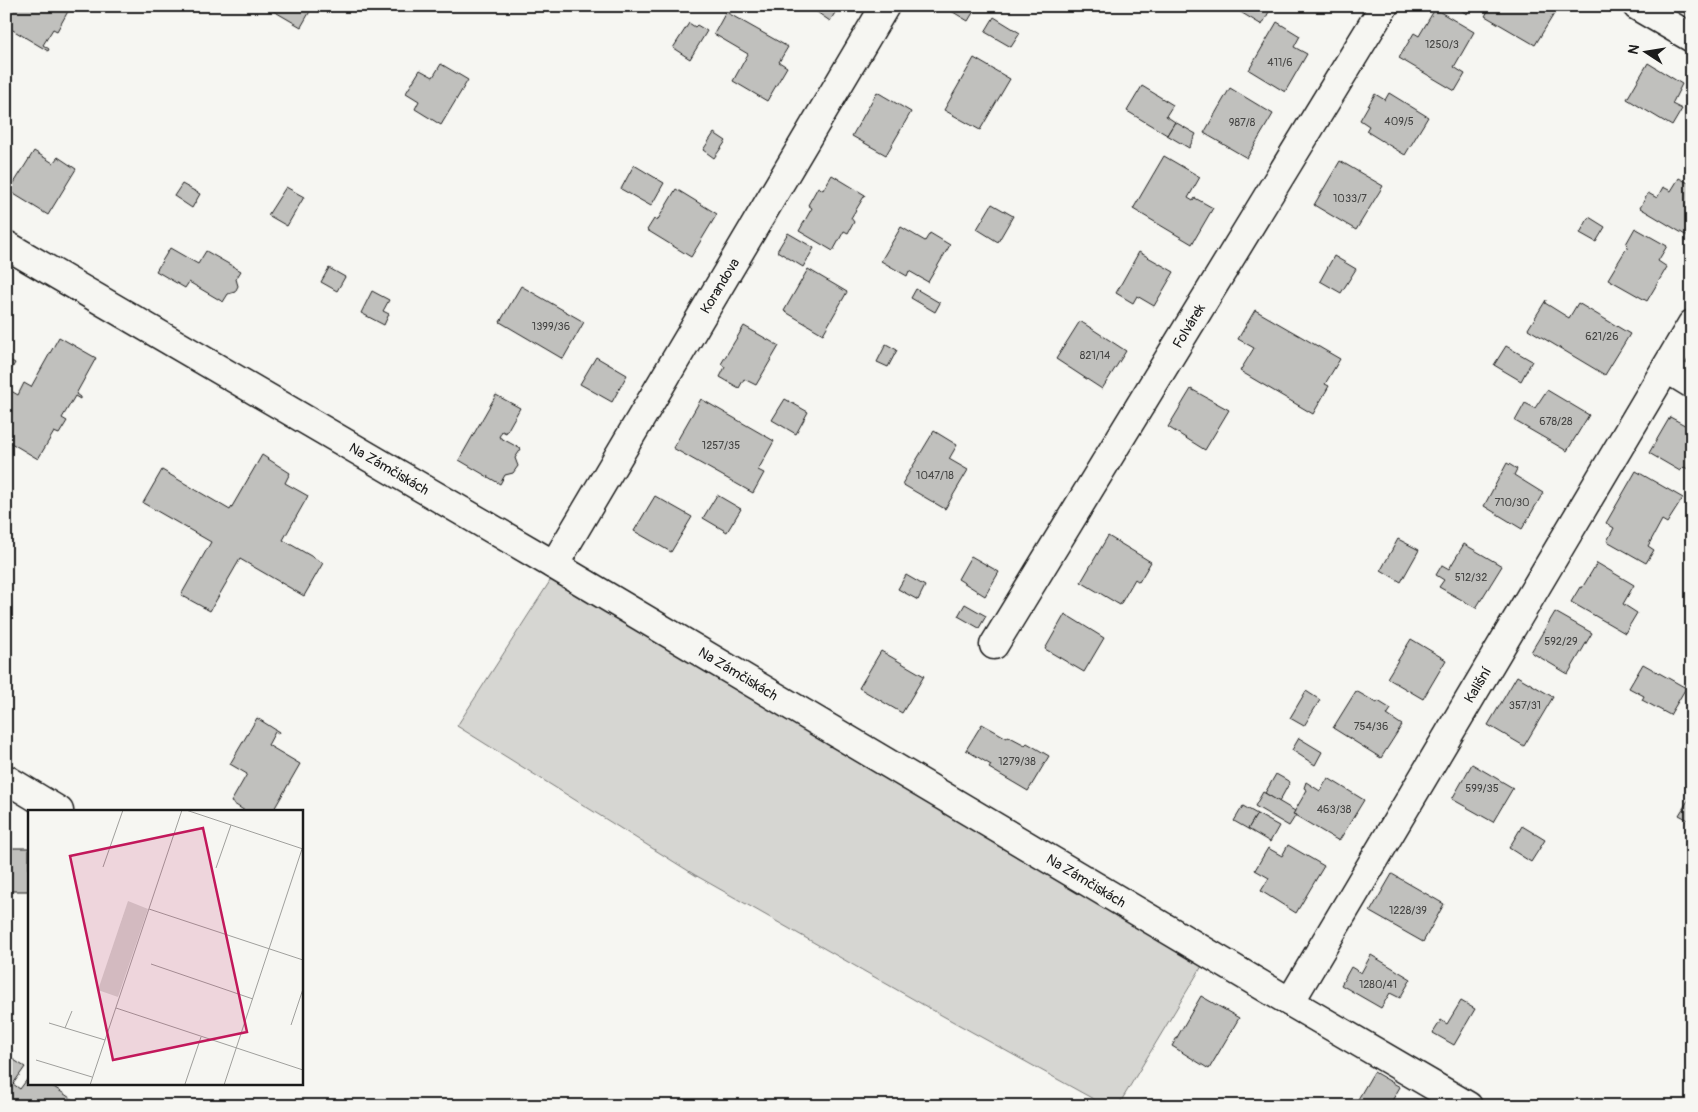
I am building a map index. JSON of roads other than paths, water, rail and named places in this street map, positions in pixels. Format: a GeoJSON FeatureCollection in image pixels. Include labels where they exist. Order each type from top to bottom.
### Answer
{"type":"FeatureCollection","features":[{"type":"Feature","properties":{"kind":"street","name":"Korandova"},"geometry":{"type":"LineString","coordinates":[[554,565],[885,6]]}},
{"type":"Feature","properties":{"kind":"street","name":"Folvárek"},"geometry":{"type":"LineString","coordinates":[[994,645],[1384,6]]}},
{"type":"Feature","properties":{"kind":"street"},"geometry":{"type":"LineString","coordinates":[[1637,6],[1692,38]]}},
{"type":"Feature","properties":{"kind":"street","name":"Na Zámčiskách"},"geometry":{"type":"LineString","coordinates":[[6,245],[554,565],[1468,1106]]}},
{"type":"Feature","properties":{"kind":"street","name":"Kališní"},"geometry":{"type":"LineString","coordinates":[[1290,1002],[1692,324]]}},
{"type":"Feature","properties":{"kind":"street"},"geometry":{"type":"LineString","coordinates":[[1666,368],[1692,384]]}},
{"type":"Feature","properties":{"kind":"street"},"geometry":{"type":"LineString","coordinates":[[6,779],[57,810]]}}]}
